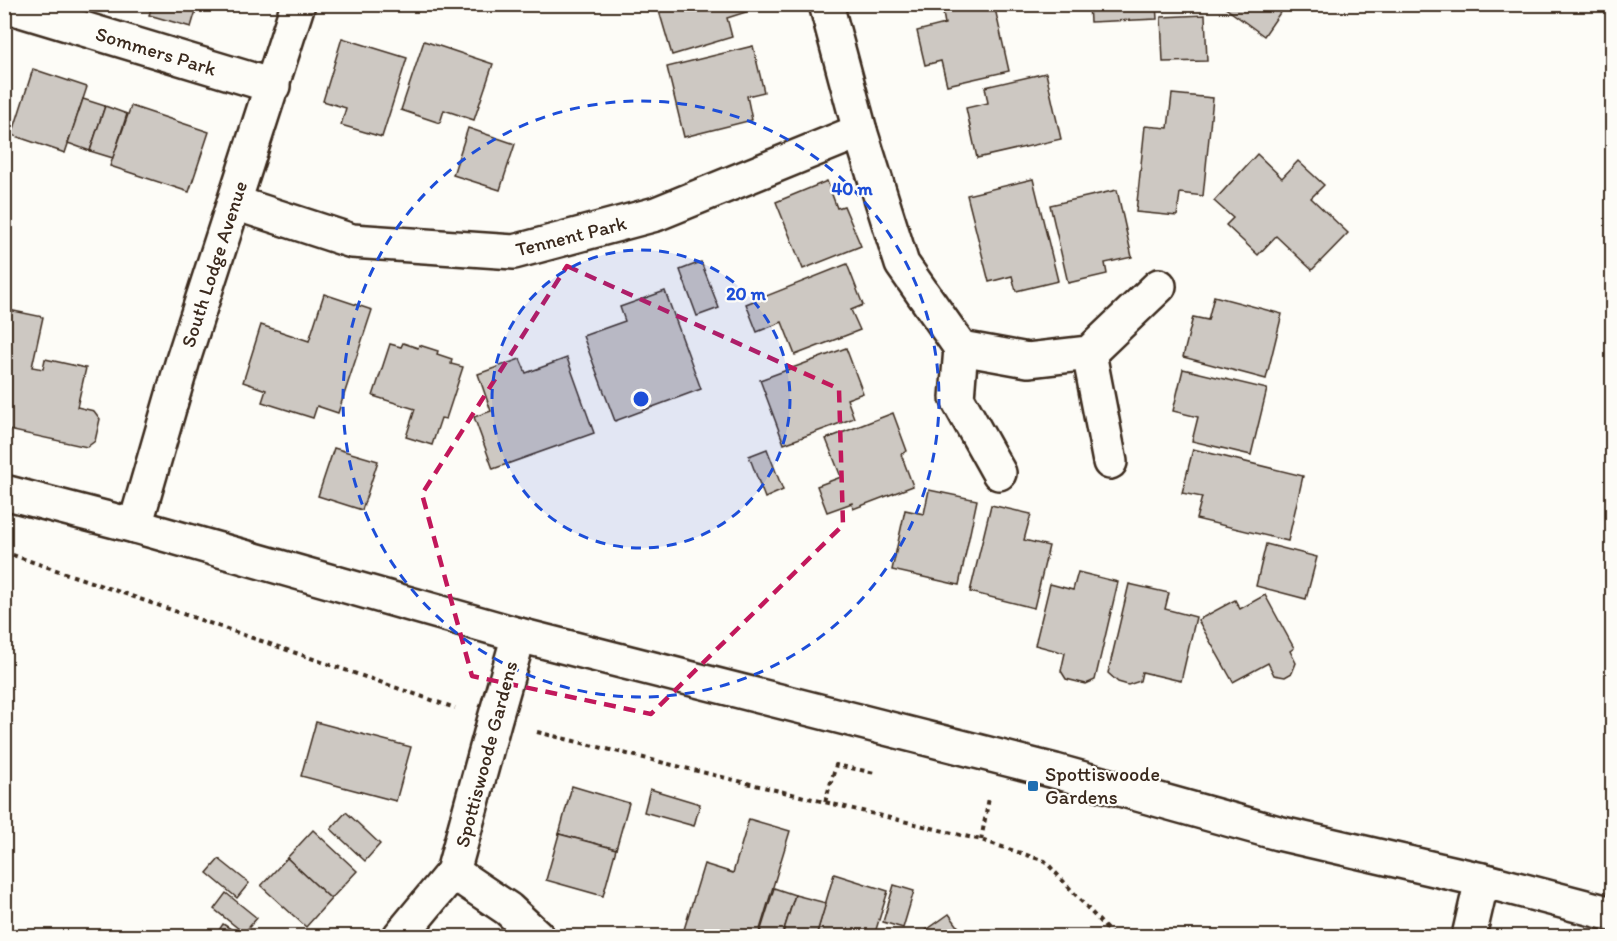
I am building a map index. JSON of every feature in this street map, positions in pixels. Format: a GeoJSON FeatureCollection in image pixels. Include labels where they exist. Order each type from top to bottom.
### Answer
{"type":"FeatureCollection","features":[{"type":"Feature","properties":{"kind":"street","name":"South Lodge Avenue"},"geometry":{"type":"LineString","coordinates":[[135,526],[183,360],[298,4]]}},
{"type":"Feature","properties":{"kind":"street"},"geometry":{"type":"LineString","coordinates":[[826,4],[860,131],[902,264],[961,348],[957,398],[999,473]]}},
{"type":"Feature","properties":{"kind":"street","name":"Sommers Park"},"geometry":{"type":"LineString","coordinates":[[4,5],[273,86]]}},
{"type":"Feature","properties":{"kind":"street","name":"Tennent Park"},"geometry":{"type":"LineString","coordinates":[[235,203],[351,241],[514,252],[656,214],[860,131]]}},
{"type":"Feature","properties":{"kind":"street"},"geometry":{"type":"LineString","coordinates":[[961,348],[1028,360],[1089,353],[1159,286]]}},
{"type":"Feature","properties":{"kind":"street"},"geometry":{"type":"LineString","coordinates":[[1089,353],[1110,462]]}},
{"type":"Feature","properties":{"kind":"street"},"geometry":{"type":"LineString","coordinates":[[4,492],[135,526],[519,635],[1055,771],[1278,832],[1482,880],[1612,914]]}},
{"type":"Feature","properties":{"kind":"street","name":"Spottiswoode Gardens"},"geometry":{"type":"LineString","coordinates":[[400,936],[453,872],[519,635]]}},
{"type":"Feature","properties":{"kind":"street","name":"Spottiswoode Gardens"},"geometry":{"type":"LineString","coordinates":[[453,872],[508,909],[537,936]]}},
{"type":"Feature","properties":{"kind":"street"},"geometry":{"type":"LineString","coordinates":[[1469,936],[1482,880]]}},
{"type":"Feature","properties":{"kind":"path"},"geometry":{"type":"LineString","coordinates":[[4,552],[494,722],[981,840],[1045,861],[1113,936]]}},
{"type":"Feature","properties":{"kind":"path"},"geometry":{"type":"LineString","coordinates":[[981,840],[990,794]]}},
{"type":"Feature","properties":{"kind":"highlighted area"},"geometry":{"type":"Polygon","coordinates":[[[567,266],[839,389],[843,525],[651,714],[472,676],[422,494],[567,266]]]}},
{"type":"Feature","properties":{"kind":"building"},"geometry":{"type":"Polygon","coordinates":[[[153,4],[188,4],[197,7],[191,27],[149,15],[153,4]]]}},
{"type":"Feature","properties":{"kind":"building"},"geometry":{"type":"Polygon","coordinates":[[[657,4],[744,4],[746,12],[727,18],[732,37],[672,55],[657,4]]]}},
{"type":"Feature","properties":{"kind":"building"},"geometry":{"type":"Polygon","coordinates":[[[980,4],[994,4],[1009,71],[947,85],[941,61],[925,65],[917,31],[945,24],[943,13],[980,4]]]}},
{"type":"Feature","properties":{"kind":"building"},"geometry":{"type":"Polygon","coordinates":[[[1089,4],[1156,4],[1157,19],[1090,22],[1089,4]]]}},
{"type":"Feature","properties":{"kind":"building"},"geometry":{"type":"Polygon","coordinates":[[[1220,4],[1286,4],[1264,36],[1220,4]]]}},
{"type":"Feature","properties":{"kind":"building"},"geometry":{"type":"Polygon","coordinates":[[[1205,15],[1207,61],[1163,62],[1161,17],[1205,15]]]}},
{"type":"Feature","properties":{"kind":"building"},"geometry":{"type":"Polygon","coordinates":[[[342,38],[407,58],[382,137],[341,125],[346,108],[323,101],[342,38]]]}},
{"type":"Feature","properties":{"kind":"building"},"geometry":{"type":"Polygon","coordinates":[[[424,41],[493,64],[474,120],[444,110],[440,123],[401,110],[424,41]]]}},
{"type":"Feature","properties":{"kind":"building"},"geometry":{"type":"Polygon","coordinates":[[[753,46],[764,92],[747,96],[752,120],[684,137],[667,67],[753,46]]]}},
{"type":"Feature","properties":{"kind":"building"},"geometry":{"type":"Polygon","coordinates":[[[33,69],[87,87],[65,153],[12,135],[33,69]]]}},
{"type":"Feature","properties":{"kind":"building"},"geometry":{"type":"Polygon","coordinates":[[[1046,73],[1061,139],[977,158],[966,108],[988,103],[985,87],[1046,73]]]}},
{"type":"Feature","properties":{"kind":"building"},"geometry":{"type":"Polygon","coordinates":[[[1172,94],[1213,98],[1203,196],[1180,193],[1177,216],[1136,212],[1145,126],[1168,128],[1172,94]]]}},
{"type":"Feature","properties":{"kind":"building"},"geometry":{"type":"Polygon","coordinates":[[[83,99],[105,106],[90,151],[68,143],[83,99]]]}},
{"type":"Feature","properties":{"kind":"building"},"geometry":{"type":"Polygon","coordinates":[[[105,106],[127,114],[113,158],[90,151],[105,106]]]}},
{"type":"Feature","properties":{"kind":"building"},"geometry":{"type":"Polygon","coordinates":[[[131,106],[209,132],[189,192],[110,166],[131,106]]]}},
{"type":"Feature","properties":{"kind":"building"},"geometry":{"type":"Polygon","coordinates":[[[468,128],[515,144],[500,190],[453,175],[468,128]]]}},
{"type":"Feature","properties":{"kind":"building"},"geometry":{"type":"Polygon","coordinates":[[[1257,154],[1282,178],[1298,161],[1324,185],[1311,198],[1348,233],[1312,270],[1276,236],[1258,255],[1226,225],[1233,218],[1214,201],[1257,154]]]}},
{"type":"Feature","properties":{"kind":"building"},"geometry":{"type":"Polygon","coordinates":[[[1033,179],[1058,281],[1016,291],[1012,276],[989,282],[967,195],[1033,179]]]}},
{"type":"Feature","properties":{"kind":"building"},"geometry":{"type":"Polygon","coordinates":[[[827,181],[837,208],[844,206],[861,246],[803,269],[776,202],[827,181]]]}},
{"type":"Feature","properties":{"kind":"building"},"geometry":{"type":"Polygon","coordinates":[[[1117,190],[1132,257],[1105,263],[1107,274],[1068,283],[1050,205],[1117,190]]]}},
{"type":"Feature","properties":{"kind":"building"},"geometry":{"type":"Polygon","coordinates":[[[701,262],[719,308],[697,316],[680,270],[701,262]]]}},
{"type":"Feature","properties":{"kind":"building"},"geometry":{"type":"Polygon","coordinates":[[[847,264],[863,305],[851,310],[860,330],[795,355],[782,322],[757,332],[746,304],[847,264]]]}},
{"type":"Feature","properties":{"kind":"building"},"geometry":{"type":"Polygon","coordinates":[[[665,291],[701,389],[615,421],[583,336],[625,321],[620,307],[665,291]]]}},
{"type":"Feature","properties":{"kind":"building"},"geometry":{"type":"Polygon","coordinates":[[[324,294],[372,310],[338,413],[317,406],[313,418],[262,402],[266,390],[243,382],[261,325],[309,341],[324,294]]]}},
{"type":"Feature","properties":{"kind":"building"},"geometry":{"type":"Polygon","coordinates":[[[1214,296],[1282,314],[1266,379],[1183,357],[1193,317],[1208,320],[1214,296]]]}},
{"type":"Feature","properties":{"kind":"building"},"geometry":{"type":"Polygon","coordinates":[[[4,309],[43,317],[32,367],[43,369],[45,359],[86,368],[77,407],[94,411],[100,419],[95,441],[87,447],[4,429],[4,309]]]}},
{"type":"Feature","properties":{"kind":"building"},"geometry":{"type":"Polygon","coordinates":[[[403,343],[438,351],[437,354],[452,359],[451,364],[463,367],[446,419],[441,418],[432,445],[406,437],[415,409],[373,396],[390,344],[401,347],[403,343]]]}},
{"type":"Feature","properties":{"kind":"building"},"geometry":{"type":"Polygon","coordinates":[[[846,348],[863,393],[847,399],[854,418],[784,444],[760,380],[846,348]]]}},
{"type":"Feature","properties":{"kind":"building"},"geometry":{"type":"Polygon","coordinates":[[[567,358],[594,433],[493,469],[474,417],[491,411],[478,374],[520,359],[526,373],[567,358]]]}},
{"type":"Feature","properties":{"kind":"building"},"geometry":{"type":"Polygon","coordinates":[[[1183,369],[1267,389],[1251,455],[1192,441],[1198,417],[1173,411],[1183,369]]]}},
{"type":"Feature","properties":{"kind":"building"},"geometry":{"type":"Polygon","coordinates":[[[893,413],[907,451],[901,454],[913,486],[853,509],[852,503],[827,512],[817,486],[841,477],[826,439],[893,413]]]}},
{"type":"Feature","properties":{"kind":"building"},"geometry":{"type":"Polygon","coordinates":[[[334,448],[378,461],[362,510],[318,496],[334,448]]]}},
{"type":"Feature","properties":{"kind":"building"},"geometry":{"type":"Polygon","coordinates":[[[767,449],[783,490],[765,498],[749,456],[767,449]]]}},
{"type":"Feature","properties":{"kind":"building"},"geometry":{"type":"Polygon","coordinates":[[[1193,449],[1303,476],[1288,541],[1196,519],[1202,497],[1182,493],[1193,449]]]}},
{"type":"Feature","properties":{"kind":"building"},"geometry":{"type":"Polygon","coordinates":[[[929,490],[977,500],[959,585],[892,570],[905,510],[924,514],[929,490]]]}},
{"type":"Feature","properties":{"kind":"building"},"geometry":{"type":"Polygon","coordinates":[[[991,505],[1031,514],[1024,540],[1049,546],[1034,608],[970,592],[991,505]]]}},
{"type":"Feature","properties":{"kind":"building"},"geometry":{"type":"Polygon","coordinates":[[[1266,544],[1317,557],[1306,599],[1256,586],[1266,544]]]}},
{"type":"Feature","properties":{"kind":"building"},"geometry":{"type":"Polygon","coordinates":[[[1078,572],[1118,582],[1095,680],[1086,684],[1066,679],[1061,671],[1065,653],[1035,645],[1050,584],[1073,590],[1078,572]]]}},
{"type":"Feature","properties":{"kind":"building"},"geometry":{"type":"Polygon","coordinates":[[[1129,584],[1169,593],[1165,609],[1196,617],[1181,681],[1142,672],[1140,681],[1128,685],[1118,682],[1108,673],[1129,584]]]}},
{"type":"Feature","properties":{"kind":"building"},"geometry":{"type":"Polygon","coordinates":[[[1265,595],[1294,648],[1290,651],[1296,663],[1292,673],[1285,677],[1274,675],[1268,663],[1233,682],[1198,620],[1235,600],[1240,609],[1265,595]]]}},
{"type":"Feature","properties":{"kind":"building"},"geometry":{"type":"Polygon","coordinates":[[[316,722],[411,747],[396,801],[301,776],[316,722]]]}},
{"type":"Feature","properties":{"kind":"building"},"geometry":{"type":"Polygon","coordinates":[[[572,786],[629,803],[616,849],[559,834],[572,786]]]}},
{"type":"Feature","properties":{"kind":"building"},"geometry":{"type":"Polygon","coordinates":[[[650,789],[700,804],[694,826],[644,812],[650,789]]]}},
{"type":"Feature","properties":{"kind":"building"},"geometry":{"type":"Polygon","coordinates":[[[346,812],[380,844],[365,861],[331,829],[346,812]]]}},
{"type":"Feature","properties":{"kind":"building"},"geometry":{"type":"Polygon","coordinates":[[[749,819],[790,831],[758,936],[682,936],[704,864],[733,873],[749,819]]]}},
{"type":"Feature","properties":{"kind":"building"},"geometry":{"type":"Polygon","coordinates":[[[313,830],[357,871],[331,899],[287,858],[313,830]]]}},
{"type":"Feature","properties":{"kind":"building"},"geometry":{"type":"Polygon","coordinates":[[[559,834],[616,849],[603,896],[546,880],[559,834]]]}},
{"type":"Feature","properties":{"kind":"building"},"geometry":{"type":"Polygon","coordinates":[[[287,858],[331,899],[306,927],[261,886],[287,858]]]}},
{"type":"Feature","properties":{"kind":"building"},"geometry":{"type":"Polygon","coordinates":[[[219,859],[249,883],[237,898],[207,873],[219,859]]]}},
{"type":"Feature","properties":{"kind":"building"},"geometry":{"type":"Polygon","coordinates":[[[834,874],[888,891],[874,936],[816,936],[834,874]]]}},
{"type":"Feature","properties":{"kind":"building"},"geometry":{"type":"Polygon","coordinates":[[[894,885],[914,891],[903,928],[883,922],[894,885]]]}},
{"type":"Feature","properties":{"kind":"building"},"geometry":{"type":"Polygon","coordinates":[[[774,888],[795,895],[782,936],[759,936],[774,888]]]}},
{"type":"Feature","properties":{"kind":"building"},"geometry":{"type":"Polygon","coordinates":[[[226,893],[257,918],[244,933],[214,909],[226,893]]]}},
{"type":"Feature","properties":{"kind":"building"},"geometry":{"type":"Polygon","coordinates":[[[795,895],[826,903],[816,936],[782,936],[795,895]]]}},
{"type":"Feature","properties":{"kind":"building"},"geometry":{"type":"Polygon","coordinates":[[[949,914],[965,936],[917,936],[922,933],[949,914]]]}},
{"type":"Feature","properties":{"kind":"building"},"geometry":{"type":"Polygon","coordinates":[[[223,924],[242,936],[215,936],[223,924]]]}},
{"type":"Feature","properties":{"kind":"place","name":"Spottiswoode Gardens"},"geometry":{"type":"Point","coordinates":[1033,786]}}]}
